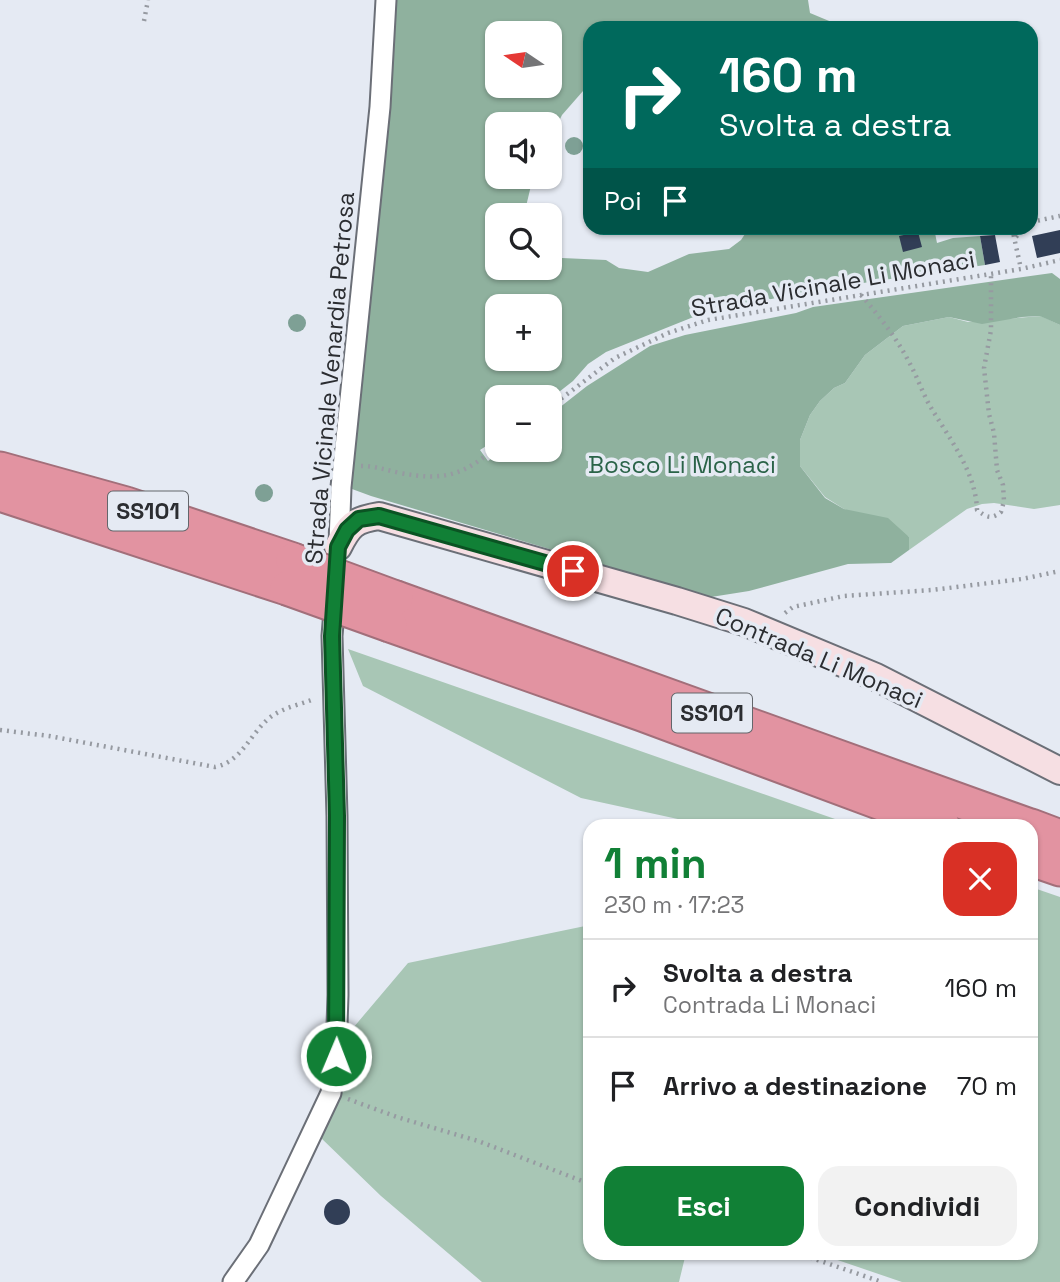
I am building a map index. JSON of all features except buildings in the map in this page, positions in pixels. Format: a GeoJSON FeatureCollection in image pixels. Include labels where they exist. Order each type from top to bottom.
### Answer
{"type":"FeatureCollection","features":[{"type":"Feature","properties":{"kind":"highway","name":"SS101"},"geometry":{"type":"LineString","coordinates":[[0,469],[126,504],[290,574],[393,611],[1009,819]]}},
{"type":"Feature","properties":{"kind":"highway","name":"SS101"},"geometry":{"type":"LineString","coordinates":[[0,494],[290,574]]}},
{"type":"Feature","properties":{"kind":"highway","name":"SS101"},"geometry":{"type":"LineString","coordinates":[[393,611],[642,714],[924,819]]}},
{"type":"Feature","properties":{"kind":"highway","name":"SS101"},"geometry":{"type":"LineString","coordinates":[[1038,829],[1060,837]]}},
{"type":"Feature","properties":{"kind":"highway"},"geometry":{"type":"LineString","coordinates":[[1038,861],[1060,869]]}},
{"type":"Feature","properties":{"kind":"street","name":"Strada Vicinale Venardia Petrosa"},"geometry":{"type":"LineString","coordinates":[[233,1282],[259,1245],[331,1093],[336,1056],[338,995],[332,636],[343,472],[380,107],[386,0]]}},
{"type":"Feature","properties":{"kind":"street","name":"Contrada Li Monaci"},"geometry":{"type":"LineString","coordinates":[[338,547],[347,530],[359,519],[379,516],[677,601],[766,631],[876,677],[1060,771]]}},
{"type":"Feature","properties":{"kind":"path"},"geometry":{"type":"LineString","coordinates":[[144,20],[148,0]]}},
{"type":"Feature","properties":{"kind":"path"},"geometry":{"type":"LineString","coordinates":[[1038,221],[1060,216]]}},
{"type":"Feature","properties":{"kind":"path"},"geometry":{"type":"LineString","coordinates":[[1014,235],[1021,269]]}},
{"type":"Feature","properties":{"kind":"path","name":"Strada Vicinale Li Monaci"},"geometry":{"type":"LineString","coordinates":[[562,398],[615,358],[668,333],[708,320],[1021,269],[1060,260]]}},
{"type":"Feature","properties":{"kind":"path"},"geometry":{"type":"LineString","coordinates":[[861,295],[890,330],[910,363],[965,467],[975,493],[977,510],[986,517],[995,517],[1001,512],[1004,501],[1003,485],[996,470],[994,433],[984,368],[991,330],[991,273]]}},
{"type":"Feature","properties":{"kind":"path"},"geometry":{"type":"LineString","coordinates":[[343,472],[362,466],[378,466],[426,477],[456,474],[485,457]]}},
{"type":"Feature","properties":{"kind":"path"},"geometry":{"type":"LineString","coordinates":[[766,631],[793,607],[816,601],[1022,579],[1060,571]]}},
{"type":"Feature","properties":{"kind":"path"},"geometry":{"type":"LineString","coordinates":[[0,730],[49,736],[215,767],[227,764],[244,749],[269,718],[334,688]]}},
{"type":"Feature","properties":{"kind":"path"},"geometry":{"type":"LineString","coordinates":[[331,1093],[397,1117],[478,1141],[583,1181]]}},
{"type":"Feature","properties":{"kind":"path"},"geometry":{"type":"LineString","coordinates":[[818,1260],[882,1282]]}},
{"type":"Feature","properties":{"kind":"green space","name":"Bosco Li Monaci"},"geometry":{"type":"Polygon","coordinates":[[[393,0],[808,0],[810,13],[829,21],[583,21],[583,91],[562,115],[562,112],[485,112],[485,189],[530,189],[527,203],[485,203],[485,280],[562,280],[562,258],[606,260],[619,268],[648,272],[689,254],[729,249],[744,235],[935,235],[937,243],[953,238],[980,236],[985,265],[809,291],[701,314],[606,352],[588,364],[562,390],[562,385],[485,385],[485,447],[480,450],[485,462],[562,462],[562,406],[587,386],[650,346],[685,335],[796,313],[813,307],[1052,273],[1060,279],[1060,325],[1040,316],[982,324],[949,317],[903,326],[865,355],[845,383],[834,388],[810,415],[800,440],[800,466],[825,498],[844,509],[888,518],[909,537],[909,550],[891,563],[848,564],[749,591],[711,597],[352,489],[347,479],[393,0]]]}},
{"type":"Feature","properties":{"kind":"green space"},"geometry":{"type":"Polygon","coordinates":[[[1041,316],[1060,325],[1060,505],[1034,509],[994,503],[982,504],[967,509],[909,550],[909,537],[844,509],[825,497],[800,466],[800,440],[810,415],[820,401],[834,388],[845,383],[865,355],[903,326],[949,317],[968,322],[1041,316]]]}},
{"type":"Feature","properties":{"kind":"green space"},"geometry":{"type":"Polygon","coordinates":[[[348,649],[835,819],[678,819],[581,798],[363,686],[348,649]]]}},
{"type":"Feature","properties":{"kind":"green space"},"geometry":{"type":"Polygon","coordinates":[[[1038,889],[1060,897],[1060,1282],[902,1282],[838,1260],[1038,1260],[1038,889]]]}},
{"type":"Feature","properties":{"kind":"green space"},"geometry":{"type":"Polygon","coordinates":[[[583,926],[583,1260],[684,1260],[679,1282],[482,1282],[381,1196],[320,1137],[343,1071],[353,1028],[408,963],[583,926]]]}},
{"type":"Feature","properties":{"kind":"route"},"geometry":{"type":"LineString","coordinates":[[336,1056],[337,816],[332,636],[338,547],[347,530],[359,519],[379,516],[573,571]]}}]}
